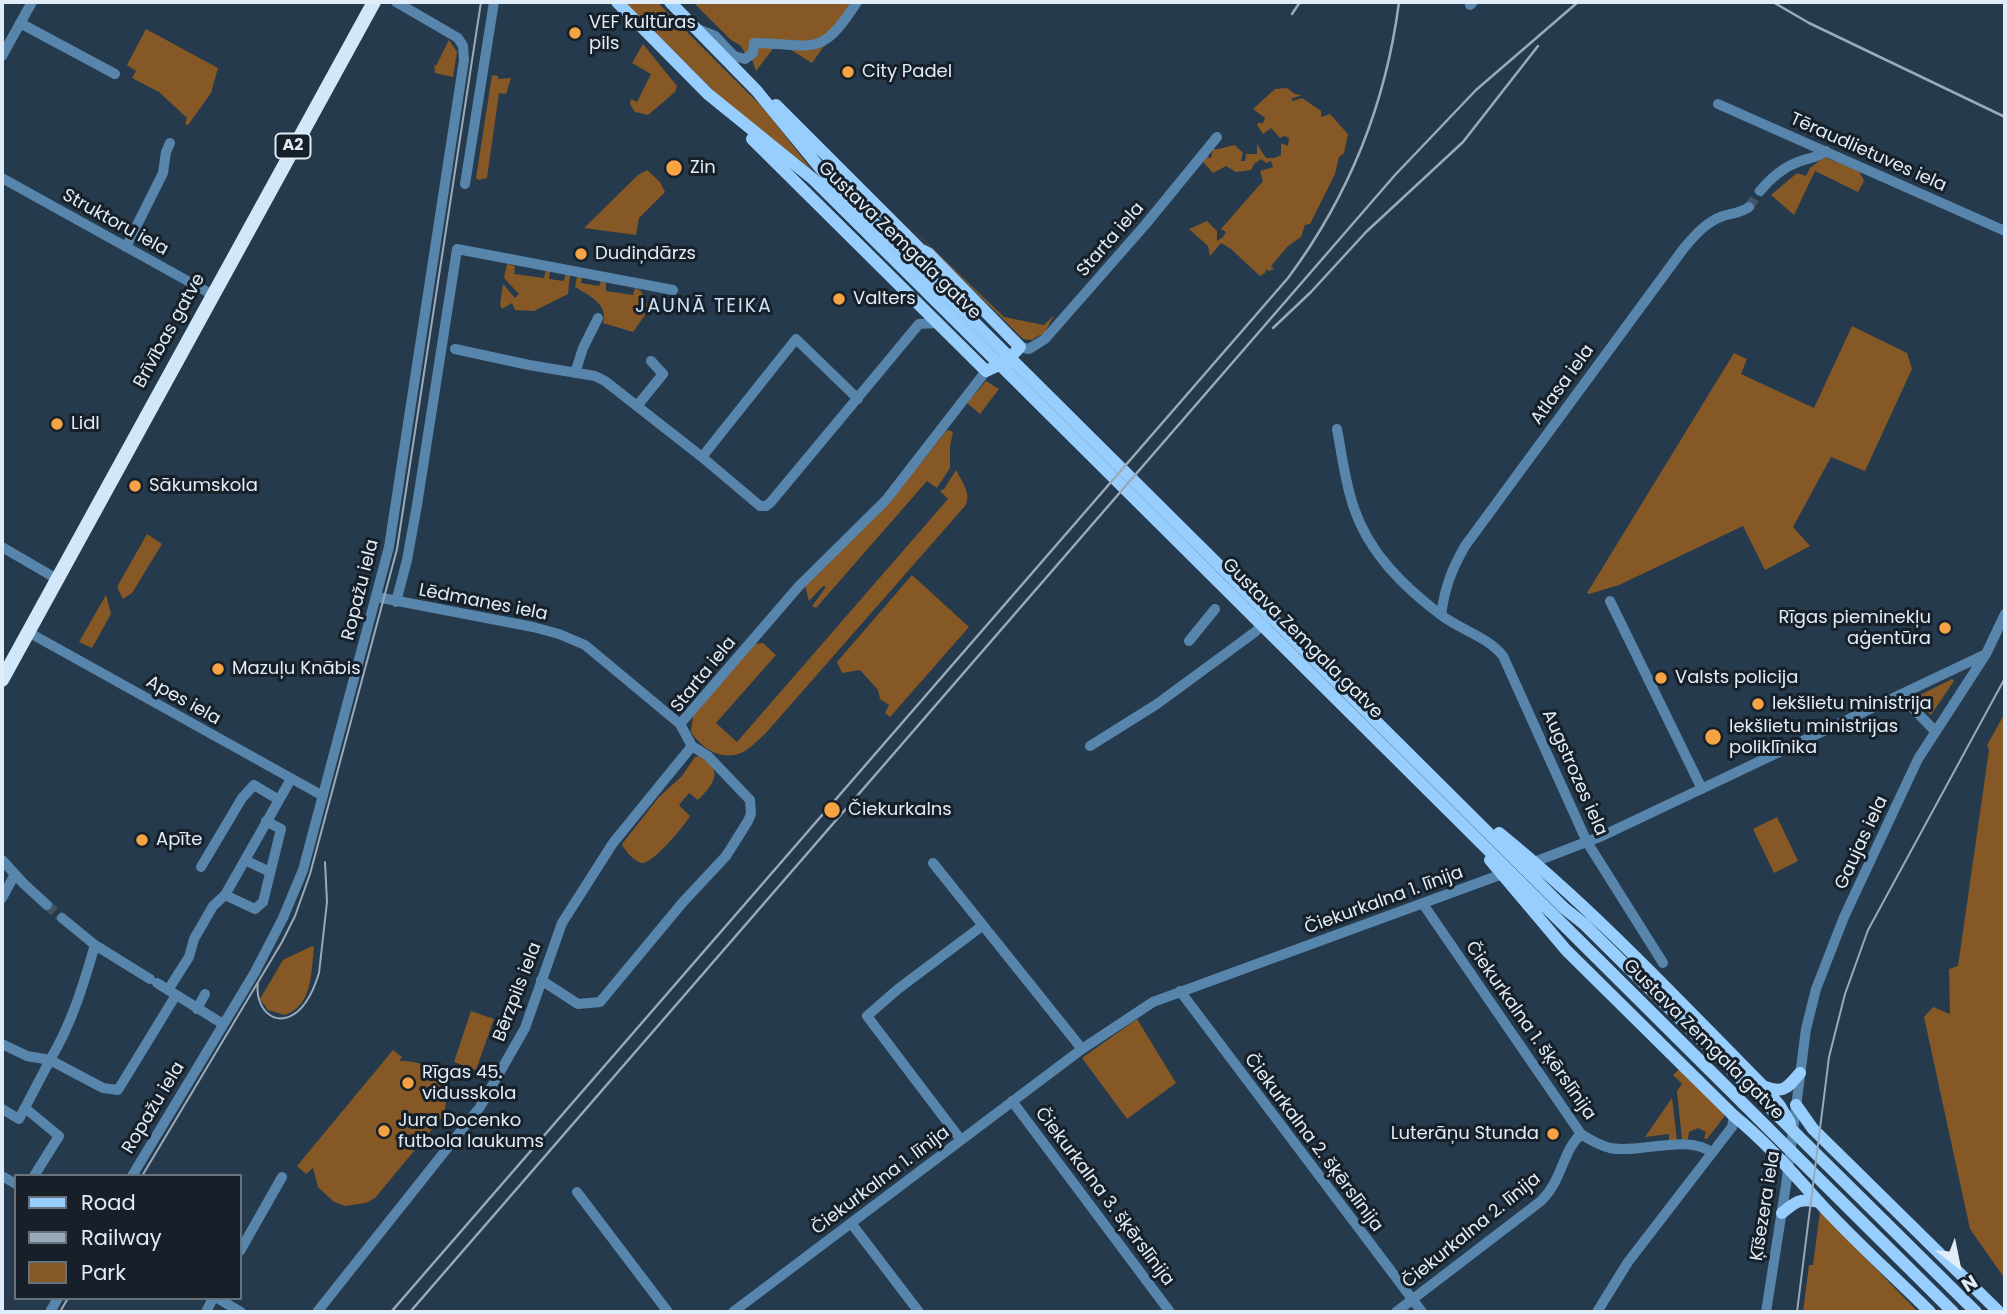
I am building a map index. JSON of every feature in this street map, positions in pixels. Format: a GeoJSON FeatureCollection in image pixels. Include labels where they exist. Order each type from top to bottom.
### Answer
{"type":"FeatureCollection","features":[{"type":"Feature","properties":{"kind":"highway","name":"Brīvības gatve"},"geometry":{"type":"LineString","coordinates":[[2,680],[374,2]]}},
{"type":"Feature","properties":{"kind":"main road","name":"Gustava Zemgala gatve"},"geometry":{"type":"LineString","coordinates":[[617,2],[708,94],[813,179],[905,262]]}},
{"type":"Feature","properties":{"kind":"main road","name":"Gustava Zemgala gatve"},"geometry":{"type":"LineString","coordinates":[[670,2],[756,90],[821,171],[905,262],[1442,795],[1614,953],[1976,1312]]}},
{"type":"Feature","properties":{"kind":"main road"},"geometry":{"type":"LineString","coordinates":[[708,94],[986,371],[1007,361],[1020,347],[776,105],[756,90]]}},
{"type":"Feature","properties":{"kind":"main road","name":"Gustava Zemgala gatve"},"geometry":{"type":"LineString","coordinates":[[1442,795],[1573,936],[1953,1312]]}},
{"type":"Feature","properties":{"kind":"main road"},"geometry":{"type":"LineString","coordinates":[[1442,795],[1579,900],[1762,1085],[1788,1116],[1793,1130]]}},
{"type":"Feature","properties":{"kind":"main road"},"geometry":{"type":"LineString","coordinates":[[1442,795],[1566,950],[1754,1132],[1819,1202],[1930,1312]]}},
{"type":"Feature","properties":{"kind":"main road"},"geometry":{"type":"LineString","coordinates":[[1762,1085],[1780,1090],[1787,1088],[1800,1073]]}},
{"type":"Feature","properties":{"kind":"main road"},"geometry":{"type":"LineString","coordinates":[[1796,1105],[1814,1129],[1999,1312]]}},
{"type":"Feature","properties":{"kind":"main road"},"geometry":{"type":"LineString","coordinates":[[1754,1132],[1770,1136],[1793,1130],[1814,1129]]}},
{"type":"Feature","properties":{"kind":"main road"},"geometry":{"type":"LineString","coordinates":[[1864,1246],[1846,1222],[1846,1212],[1852,1203],[1863,1196],[1871,1196],[1899,1215]]}},
{"type":"Feature","properties":{"kind":"main road"},"geometry":{"type":"LineString","coordinates":[[1782,1213],[1797,1200],[1804,1198],[1819,1202]]}},
{"type":"Feature","properties":{"kind":"street"},"geometry":{"type":"LineString","coordinates":[[2,55],[32,2]]}},
{"type":"Feature","properties":{"kind":"street","name":"Ropažu iela"},"geometry":{"type":"LineString","coordinates":[[133,1174],[254,972],[290,902],[303,870],[389,547],[464,60],[463,46],[458,37],[396,2]]}},
{"type":"Feature","properties":{"kind":"street"},"geometry":{"type":"LineString","coordinates":[[465,184],[494,2]]}},
{"type":"Feature","properties":{"kind":"street"},"geometry":{"type":"LineString","coordinates":[[698,29],[715,36],[734,56],[745,59],[753,53],[754,43],[813,45],[828,40],[836,33],[857,2]]}},
{"type":"Feature","properties":{"kind":"street"},"geometry":{"type":"LineString","coordinates":[[20,23],[115,74]]}},
{"type":"Feature","properties":{"kind":"street","name":"Tēraudlietuves iela"},"geometry":{"type":"LineString","coordinates":[[1718,104],[2005,231]]}},
{"type":"Feature","properties":{"kind":"street","name":"Starta iela"},"geometry":{"type":"LineString","coordinates":[[1020,347],[1029,349],[1045,339],[1145,225],[1217,137]]}},
{"type":"Feature","properties":{"kind":"street"},"geometry":{"type":"LineString","coordinates":[[126,247],[163,173],[170,143]]}},
{"type":"Feature","properties":{"kind":"street"},"geometry":{"type":"LineString","coordinates":[[1803,160],[1815,146]]}},
{"type":"Feature","properties":{"kind":"street"},"geometry":{"type":"LineString","coordinates":[[1760,191],[1781,171],[1803,160],[1816,158],[1825,151]]}},
{"type":"Feature","properties":{"kind":"street","name":"Struktoru iela"},"geometry":{"type":"LineString","coordinates":[[2,178],[213,295]]}},
{"type":"Feature","properties":{"kind":"street","name":"Atlasa iela"},"geometry":{"type":"LineString","coordinates":[[1441,615],[1445,587],[1465,546],[1684,248],[1701,228],[1749,207]]}},
{"type":"Feature","properties":{"kind":"street","name":"Ropažu iela"},"geometry":{"type":"LineString","coordinates":[[396,602],[417,505],[457,249],[673,290]]}},
{"type":"Feature","properties":{"kind":"street","name":"Gustava Zemgala gatve"},"geometry":{"type":"LineString","coordinates":[[916,304],[919,324],[936,323]]}},
{"type":"Feature","properties":{"kind":"street"},"geometry":{"type":"LineString","coordinates":[[575,373],[583,348],[598,318]]}},
{"type":"Feature","properties":{"kind":"street"},"geometry":{"type":"LineString","coordinates":[[455,349],[595,376],[605,381],[760,506],[766,506],[919,324]]}},
{"type":"Feature","properties":{"kind":"street"},"geometry":{"type":"LineString","coordinates":[[702,457],[796,339],[858,399]]}},
{"type":"Feature","properties":{"kind":"street"},"geometry":{"type":"LineString","coordinates":[[637,407],[663,374],[651,361]]}},
{"type":"Feature","properties":{"kind":"street","name":"Starta iela"},"geometry":{"type":"LineString","coordinates":[[541,980],[578,1004],[600,1002],[736,842],[751,814],[750,800],[708,756],[692,746],[680,724],[799,586],[886,500],[986,371]]}},
{"type":"Feature","properties":{"kind":"street"},"geometry":{"type":"LineString","coordinates":[[947,422],[956,431]]}},
{"type":"Feature","properties":{"kind":"street","name":"Augstrozes iela"},"geometry":{"type":"LineString","coordinates":[[1338,429],[1354,510],[1375,550],[1391,572],[1441,615],[1460,628],[1488,641],[1503,656],[1587,842],[1663,963]]}},
{"type":"Feature","properties":{"kind":"street"},"geometry":{"type":"LineString","coordinates":[[2,547],[57,579]]}},
{"type":"Feature","properties":{"kind":"street","name":"Lēdmanes iela"},"geometry":{"type":"LineString","coordinates":[[377,597],[559,634],[585,645],[680,724]]}},
{"type":"Feature","properties":{"kind":"street"},"geometry":{"type":"LineString","coordinates":[[1611,601],[1702,789]]}},
{"type":"Feature","properties":{"kind":"street"},"geometry":{"type":"LineString","coordinates":[[1189,641],[1215,609]]}},
{"type":"Feature","properties":{"kind":"street"},"geometry":{"type":"LineString","coordinates":[[1090,746],[1157,704],[1255,632],[1274,613]]}},
{"type":"Feature","properties":{"kind":"street","name":"Gaujas iela"},"geometry":{"type":"LineString","coordinates":[[1796,1105],[1809,1012],[1844,918],[1918,759],[1986,654],[2005,614]]}},
{"type":"Feature","properties":{"kind":"street","name":"Apes iela"},"geometry":{"type":"LineString","coordinates":[[28,632],[323,796]]}},
{"type":"Feature","properties":{"kind":"street","name":"Čiekurkalna 1. līnija"},"geometry":{"type":"LineString","coordinates":[[733,1312],[1012,1101],[1141,1008],[1180,991],[1587,842],[1986,654]]}},
{"type":"Feature","properties":{"kind":"street"},"geometry":{"type":"LineString","coordinates":[[1900,695],[1935,731]]}},
{"type":"Feature","properties":{"kind":"street","name":"Bērzpils iela"},"geometry":{"type":"LineString","coordinates":[[317,1312],[480,1107],[524,1028],[562,923],[613,843],[692,746]]}},
{"type":"Feature","properties":{"kind":"street"},"geometry":{"type":"LineString","coordinates":[[2,1044],[27,1056],[50,1060],[103,1088],[118,1090],[172,993],[189,957],[194,939],[214,906],[225,895],[291,779]]}},
{"type":"Feature","properties":{"kind":"street"},"geometry":{"type":"LineString","coordinates":[[201,867],[242,799],[254,785],[279,800]]}},
{"type":"Feature","properties":{"kind":"street"},"geometry":{"type":"LineString","coordinates":[[225,895],[255,909],[263,902],[281,829],[266,821]]}},
{"type":"Feature","properties":{"kind":"street"},"geometry":{"type":"LineString","coordinates":[[260,832],[278,842]]}},
{"type":"Feature","properties":{"kind":"street"},"geometry":{"type":"LineString","coordinates":[[2,860],[47,905]]}},
{"type":"Feature","properties":{"kind":"street"},"geometry":{"type":"LineString","coordinates":[[245,860],[270,872]]}},
{"type":"Feature","properties":{"kind":"street"},"geometry":{"type":"LineString","coordinates":[[933,863],[1082,1049]]}},
{"type":"Feature","properties":{"kind":"street"},"geometry":{"type":"LineString","coordinates":[[2,898],[15,874]]}},
{"type":"Feature","properties":{"kind":"street","name":"Čiekurkalna 1. šķērslīnija"},"geometry":{"type":"LineString","coordinates":[[1423,904],[1581,1133],[1591,1141],[1612,1148],[1699,1145],[1712,1153]]}},
{"type":"Feature","properties":{"kind":"street"},"geometry":{"type":"LineString","coordinates":[[62,918],[95,945],[223,1024]]}},
{"type":"Feature","properties":{"kind":"street"},"geometry":{"type":"LineString","coordinates":[[961,1140],[867,1016],[898,989],[982,926]]}},
{"type":"Feature","properties":{"kind":"street"},"geometry":{"type":"LineString","coordinates":[[2,1109],[19,1119],[64,1036],[80,1000],[95,945]]}},
{"type":"Feature","properties":{"kind":"street","name":"Čiekurkalna 2. šķērslīnija"},"geometry":{"type":"LineString","coordinates":[[1180,991],[1422,1312]]}},
{"type":"Feature","properties":{"kind":"street"},"geometry":{"type":"LineString","coordinates":[[197,1009],[205,995]]}},
{"type":"Feature","properties":{"kind":"street","name":"Čiekurkalna 3. šķērslīnija"},"geometry":{"type":"LineString","coordinates":[[1012,1101],[1170,1312]]}},
{"type":"Feature","properties":{"kind":"street","name":"Ķīšezera iela"},"geometry":{"type":"LineString","coordinates":[[1766,1312],[1796,1105]]}},
{"type":"Feature","properties":{"kind":"street"},"geometry":{"type":"LineString","coordinates":[[25,1108],[70,1143]]}},
{"type":"Feature","properties":{"kind":"street"},"geometry":{"type":"LineString","coordinates":[[1597,1312],[1628,1262],[1732,1127],[1734,1115]]}},
{"type":"Feature","properties":{"kind":"street","name":"Čiekurkalna 2. līnija"},"geometry":{"type":"LineString","coordinates":[[1396,1312],[1551,1190],[1572,1145],[1581,1133]]}},
{"type":"Feature","properties":{"kind":"street"},"geometry":{"type":"LineString","coordinates":[[35,1174],[59,1136]]}},
{"type":"Feature","properties":{"kind":"street"},"geometry":{"type":"LineString","coordinates":[[242,1247],[282,1177]]}},
{"type":"Feature","properties":{"kind":"street"},"geometry":{"type":"LineString","coordinates":[[577,1192],[668,1312]]}},
{"type":"Feature","properties":{"kind":"street"},"geometry":{"type":"LineString","coordinates":[[851,1223],[919,1312]]}},
{"type":"Feature","properties":{"kind":"street"},"geometry":{"type":"LineString","coordinates":[[219,1300],[241,1312]]}},
{"type":"Feature","properties":{"kind":"green space"},"geometry":{"type":"Polygon","coordinates":[[[625,2],[657,2],[765,110],[812,170],[720,97],[625,2]]]}},
{"type":"Feature","properties":{"kind":"green space"},"geometry":{"type":"Polygon","coordinates":[[[693,2],[855,2],[812,63],[778,42],[756,71],[749,51],[745,53],[741,46],[731,40],[693,2]]]}},
{"type":"Feature","properties":{"kind":"green space"},"geometry":{"type":"Polygon","coordinates":[[[146,29],[218,68],[211,93],[188,125],[185,124],[187,118],[159,92],[132,78],[136,71],[127,65],[146,29]]]}},
{"type":"Feature","properties":{"kind":"green space"},"geometry":{"type":"Polygon","coordinates":[[[449,40],[457,52],[453,77],[435,73],[434,65],[436,66],[449,40]]]}},
{"type":"Feature","properties":{"kind":"green space"},"geometry":{"type":"Polygon","coordinates":[[[643,44],[677,86],[675,92],[648,115],[635,112],[630,104],[631,99],[637,102],[651,74],[632,63],[643,44]]]}},
{"type":"Feature","properties":{"kind":"green space"},"geometry":{"type":"Polygon","coordinates":[[[492,75],[498,76],[498,79],[511,78],[506,94],[499,93],[487,178],[479,180],[476,178],[492,75]]]}},
{"type":"Feature","properties":{"kind":"green space"},"geometry":{"type":"Polygon","coordinates":[[[1287,88],[1302,95],[1291,99],[1293,101],[1302,98],[1321,111],[1321,117],[1330,114],[1348,134],[1344,153],[1339,157],[1335,174],[1310,224],[1305,225],[1301,237],[1288,246],[1271,266],[1274,269],[1266,269],[1260,276],[1221,243],[1210,256],[1208,246],[1189,229],[1207,221],[1217,231],[1217,241],[1223,237],[1226,232],[1221,229],[1263,181],[1260,171],[1273,167],[1271,161],[1266,163],[1261,159],[1251,170],[1236,172],[1226,166],[1213,173],[1203,162],[1206,157],[1211,158],[1213,149],[1235,145],[1243,153],[1241,161],[1245,161],[1246,154],[1257,154],[1257,144],[1266,158],[1281,155],[1281,143],[1288,146],[1289,138],[1280,138],[1271,128],[1263,134],[1257,125],[1263,123],[1265,118],[1253,109],[1275,89],[1287,88]]]}},
{"type":"Feature","properties":{"kind":"green space"},"geometry":{"type":"Polygon","coordinates":[[[1824,157],[1859,171],[1864,181],[1858,192],[1815,171],[1794,215],[1771,195],[1797,173],[1806,176],[1810,168],[1824,157]]]}},
{"type":"Feature","properties":{"kind":"green space"},"geometry":{"type":"Polygon","coordinates":[[[647,170],[660,182],[665,192],[639,218],[636,235],[584,228],[638,175],[647,170]]]}},
{"type":"Feature","properties":{"kind":"green space"},"geometry":{"type":"Polygon","coordinates":[[[901,218],[1004,317],[1044,325],[1054,315],[1043,336],[1032,340],[1023,339],[901,218]]]}},
{"type":"Feature","properties":{"kind":"green space"},"geometry":{"type":"Polygon","coordinates":[[[507,264],[515,266],[514,274],[544,278],[546,270],[550,271],[549,279],[564,281],[566,273],[570,274],[568,294],[534,311],[515,310],[512,303],[502,309],[500,305],[503,284],[515,298],[519,294],[504,278],[507,264]]]}},
{"type":"Feature","properties":{"kind":"green space"},"geometry":{"type":"Polygon","coordinates":[[[577,276],[582,277],[581,283],[599,286],[601,281],[606,283],[606,291],[633,295],[635,288],[641,291],[648,306],[633,332],[603,323],[603,310],[600,305],[575,287],[577,276]]]}},
{"type":"Feature","properties":{"kind":"green space"},"geometry":{"type":"Polygon","coordinates":[[[1852,326],[1907,353],[1912,369],[1865,471],[1831,457],[1793,527],[1810,546],[1765,570],[1743,526],[1619,585],[1587,593],[1734,353],[1747,359],[1741,374],[1814,408],[1852,326]]]}},
{"type":"Feature","properties":{"kind":"green space"},"geometry":{"type":"Polygon","coordinates":[[[986,381],[999,389],[980,414],[967,403],[986,381]]]}},
{"type":"Feature","properties":{"kind":"green space"},"geometry":{"type":"Polygon","coordinates":[[[949,430],[953,432],[950,468],[937,488],[927,481],[816,608],[812,606],[826,587],[823,586],[809,601],[805,586],[878,511],[949,430]]]}},
{"type":"Feature","properties":{"kind":"green space"},"geometry":{"type":"Polygon","coordinates":[[[956,470],[967,492],[965,506],[765,734],[749,748],[735,755],[721,755],[701,744],[691,732],[693,716],[754,644],[763,643],[776,655],[716,723],[737,742],[948,499],[940,491],[956,470]]]}},
{"type":"Feature","properties":{"kind":"green space"},"geometry":{"type":"Polygon","coordinates":[[[147,534],[162,544],[132,593],[123,599],[117,587],[147,534]]]}},
{"type":"Feature","properties":{"kind":"green space"},"geometry":{"type":"Polygon","coordinates":[[[912,575],[969,627],[890,717],[885,713],[889,705],[880,699],[878,690],[860,670],[842,673],[837,662],[912,575]]]}},
{"type":"Feature","properties":{"kind":"green space"},"geometry":{"type":"Polygon","coordinates":[[[106,595],[111,614],[92,648],[79,642],[106,595]]]}},
{"type":"Feature","properties":{"kind":"green space"},"geometry":{"type":"Polygon","coordinates":[[[1952,679],[1954,681],[1931,715],[1914,698],[1952,679]]]}},
{"type":"Feature","properties":{"kind":"green space"},"geometry":{"type":"Polygon","coordinates":[[[2005,713],[2005,1279],[1970,1229],[1924,1017],[1933,1007],[1950,1014],[1949,969],[1958,966],[1989,750],[1987,745],[2005,713]]]}},
{"type":"Feature","properties":{"kind":"green space"},"geometry":{"type":"Polygon","coordinates":[[[699,756],[707,761],[714,772],[709,788],[698,800],[689,793],[679,805],[690,816],[682,827],[647,862],[636,860],[622,844],[659,797],[682,776],[695,757],[699,756]]]}},
{"type":"Feature","properties":{"kind":"green space"},"geometry":{"type":"Polygon","coordinates":[[[1777,817],[1798,861],[1774,873],[1753,829],[1777,817]]]}},
{"type":"Feature","properties":{"kind":"green space"},"geometry":{"type":"Polygon","coordinates":[[[312,946],[311,977],[301,1004],[285,1015],[268,1010],[260,999],[283,960],[312,946]]]}},
{"type":"Feature","properties":{"kind":"green space"},"geometry":{"type":"Polygon","coordinates":[[[471,1011],[494,1019],[476,1070],[454,1062],[471,1011]]]}},
{"type":"Feature","properties":{"kind":"green space"},"geometry":{"type":"Polygon","coordinates":[[[1137,1019],[1176,1083],[1127,1119],[1082,1058],[1137,1019]]]}},
{"type":"Feature","properties":{"kind":"green space"},"geometry":{"type":"Polygon","coordinates":[[[393,1050],[402,1057],[399,1061],[422,1064],[439,1075],[446,1093],[443,1116],[375,1198],[366,1203],[345,1206],[334,1202],[318,1187],[313,1168],[306,1174],[297,1166],[393,1050]]]}},
{"type":"Feature","properties":{"kind":"green space"},"geometry":{"type":"Polygon","coordinates":[[[1679,1069],[1724,1114],[1707,1139],[1704,1138],[1706,1132],[1698,1128],[1689,1132],[1688,1139],[1682,1140],[1677,1091],[1682,1084],[1673,1075],[1679,1069]]]}},
{"type":"Feature","properties":{"kind":"green space"},"geometry":{"type":"Polygon","coordinates":[[[1672,1098],[1677,1140],[1669,1140],[1669,1134],[1645,1137],[1672,1098]]]}},
{"type":"Feature","properties":{"kind":"green space"},"geometry":{"type":"Polygon","coordinates":[[[1820,1211],[1918,1312],[1803,1312],[1820,1211]]]}},
{"type":"Feature","properties":{"kind":"tunnel"},"geometry":{"type":"LineString","coordinates":[[1749,207],[1760,191]]}},
{"type":"Feature","properties":{"kind":"tunnel"},"geometry":{"type":"LineString","coordinates":[[47,905],[62,918]]}},
{"type":"Feature","properties":{"kind":"tram line"},"geometry":{"type":"LineString","coordinates":[[143,1174],[282,942],[295,916],[310,874],[397,549],[481,2]]}},
{"type":"Feature","properties":{"kind":"tram line"},"geometry":{"type":"LineString","coordinates":[[1797,1312],[1829,1057],[1845,994],[1868,930],[2005,678]]}},
{"type":"Feature","properties":{"kind":"tram line"},"geometry":{"type":"LineString","coordinates":[[258,982],[259,1000],[273,1017],[289,1017],[305,1004],[311,994],[319,973],[327,902],[325,862]]}},
{"type":"Feature","properties":{"kind":"tram line"},"geometry":{"type":"LineString","coordinates":[[60,1312],[67,1300]]}},
{"type":"Feature","properties":{"kind":"railway"},"geometry":{"type":"LineString","coordinates":[[1292,14],[1300,2]]}},
{"type":"Feature","properties":{"kind":"railway"},"geometry":{"type":"LineString","coordinates":[[391,1312],[1288,278],[1329,214],[1362,147],[1385,76],[1399,2]]}},
{"type":"Feature","properties":{"kind":"railway"},"geometry":{"type":"LineString","coordinates":[[410,1312],[1395,175],[1476,90],[1578,2]]}},
{"type":"Feature","properties":{"kind":"railway"},"geometry":{"type":"LineString","coordinates":[[1773,2],[1809,23],[2005,117]]}},
{"type":"Feature","properties":{"kind":"railway"},"geometry":{"type":"LineString","coordinates":[[1273,328],[1311,292],[1366,232],[1463,142],[1538,46]]}},
{"type":"Feature","properties":{"kind":"place","name":"VEF kultūras pils"},"geometry":{"type":"Point","coordinates":[575,33]}},
{"type":"Feature","properties":{"kind":"place","name":"City Padel"},"geometry":{"type":"Point","coordinates":[848,72]}},
{"type":"Feature","properties":{"kind":"place","name":"Zin"},"geometry":{"type":"Point","coordinates":[674,168]}},
{"type":"Feature","properties":{"kind":"place","name":"Dudiņdārzs"},"geometry":{"type":"Point","coordinates":[581,254]}},
{"type":"Feature","properties":{"kind":"place","name":"Valters"},"geometry":{"type":"Point","coordinates":[839,299]}},
{"type":"Feature","properties":{"kind":"place","name":"Lidl"},"geometry":{"type":"Point","coordinates":[57,424]}},
{"type":"Feature","properties":{"kind":"place","name":"Sākumskola"},"geometry":{"type":"Point","coordinates":[135,486]}},
{"type":"Feature","properties":{"kind":"place","name":"Rīgas pieminekļu aģentūra"},"geometry":{"type":"Point","coordinates":[1945,628]}},
{"type":"Feature","properties":{"kind":"place","name":"Mazuļu Knābis"},"geometry":{"type":"Point","coordinates":[218,669]}},
{"type":"Feature","properties":{"kind":"place","name":"Valsts policija"},"geometry":{"type":"Point","coordinates":[1661,678]}},
{"type":"Feature","properties":{"kind":"place","name":"Iekšlietu ministrija"},"geometry":{"type":"Point","coordinates":[1758,704]}},
{"type":"Feature","properties":{"kind":"place","name":"Iekšlietu ministrijas poliklīnika"},"geometry":{"type":"Point","coordinates":[1713,737]}},
{"type":"Feature","properties":{"kind":"place","name":"Čiekurkalns"},"geometry":{"type":"Point","coordinates":[832,810]}},
{"type":"Feature","properties":{"kind":"place","name":"Apīte"},"geometry":{"type":"Point","coordinates":[142,840]}},
{"type":"Feature","properties":{"kind":"place","name":"Rīgas 45. vidusskola"},"geometry":{"type":"Point","coordinates":[408,1083]}},
{"type":"Feature","properties":{"kind":"place","name":"Jura Docenko futbola laukums"},"geometry":{"type":"Point","coordinates":[384,1131]}},
{"type":"Feature","properties":{"kind":"place","name":"Luterāņu Stunda"},"geometry":{"type":"Point","coordinates":[1553,1134]}},
{"type":"Feature","properties":{"kind":"district","name":"JAUNĀ TEIKA"},"geometry":{"type":"Point","coordinates":[704,307]}}]}
